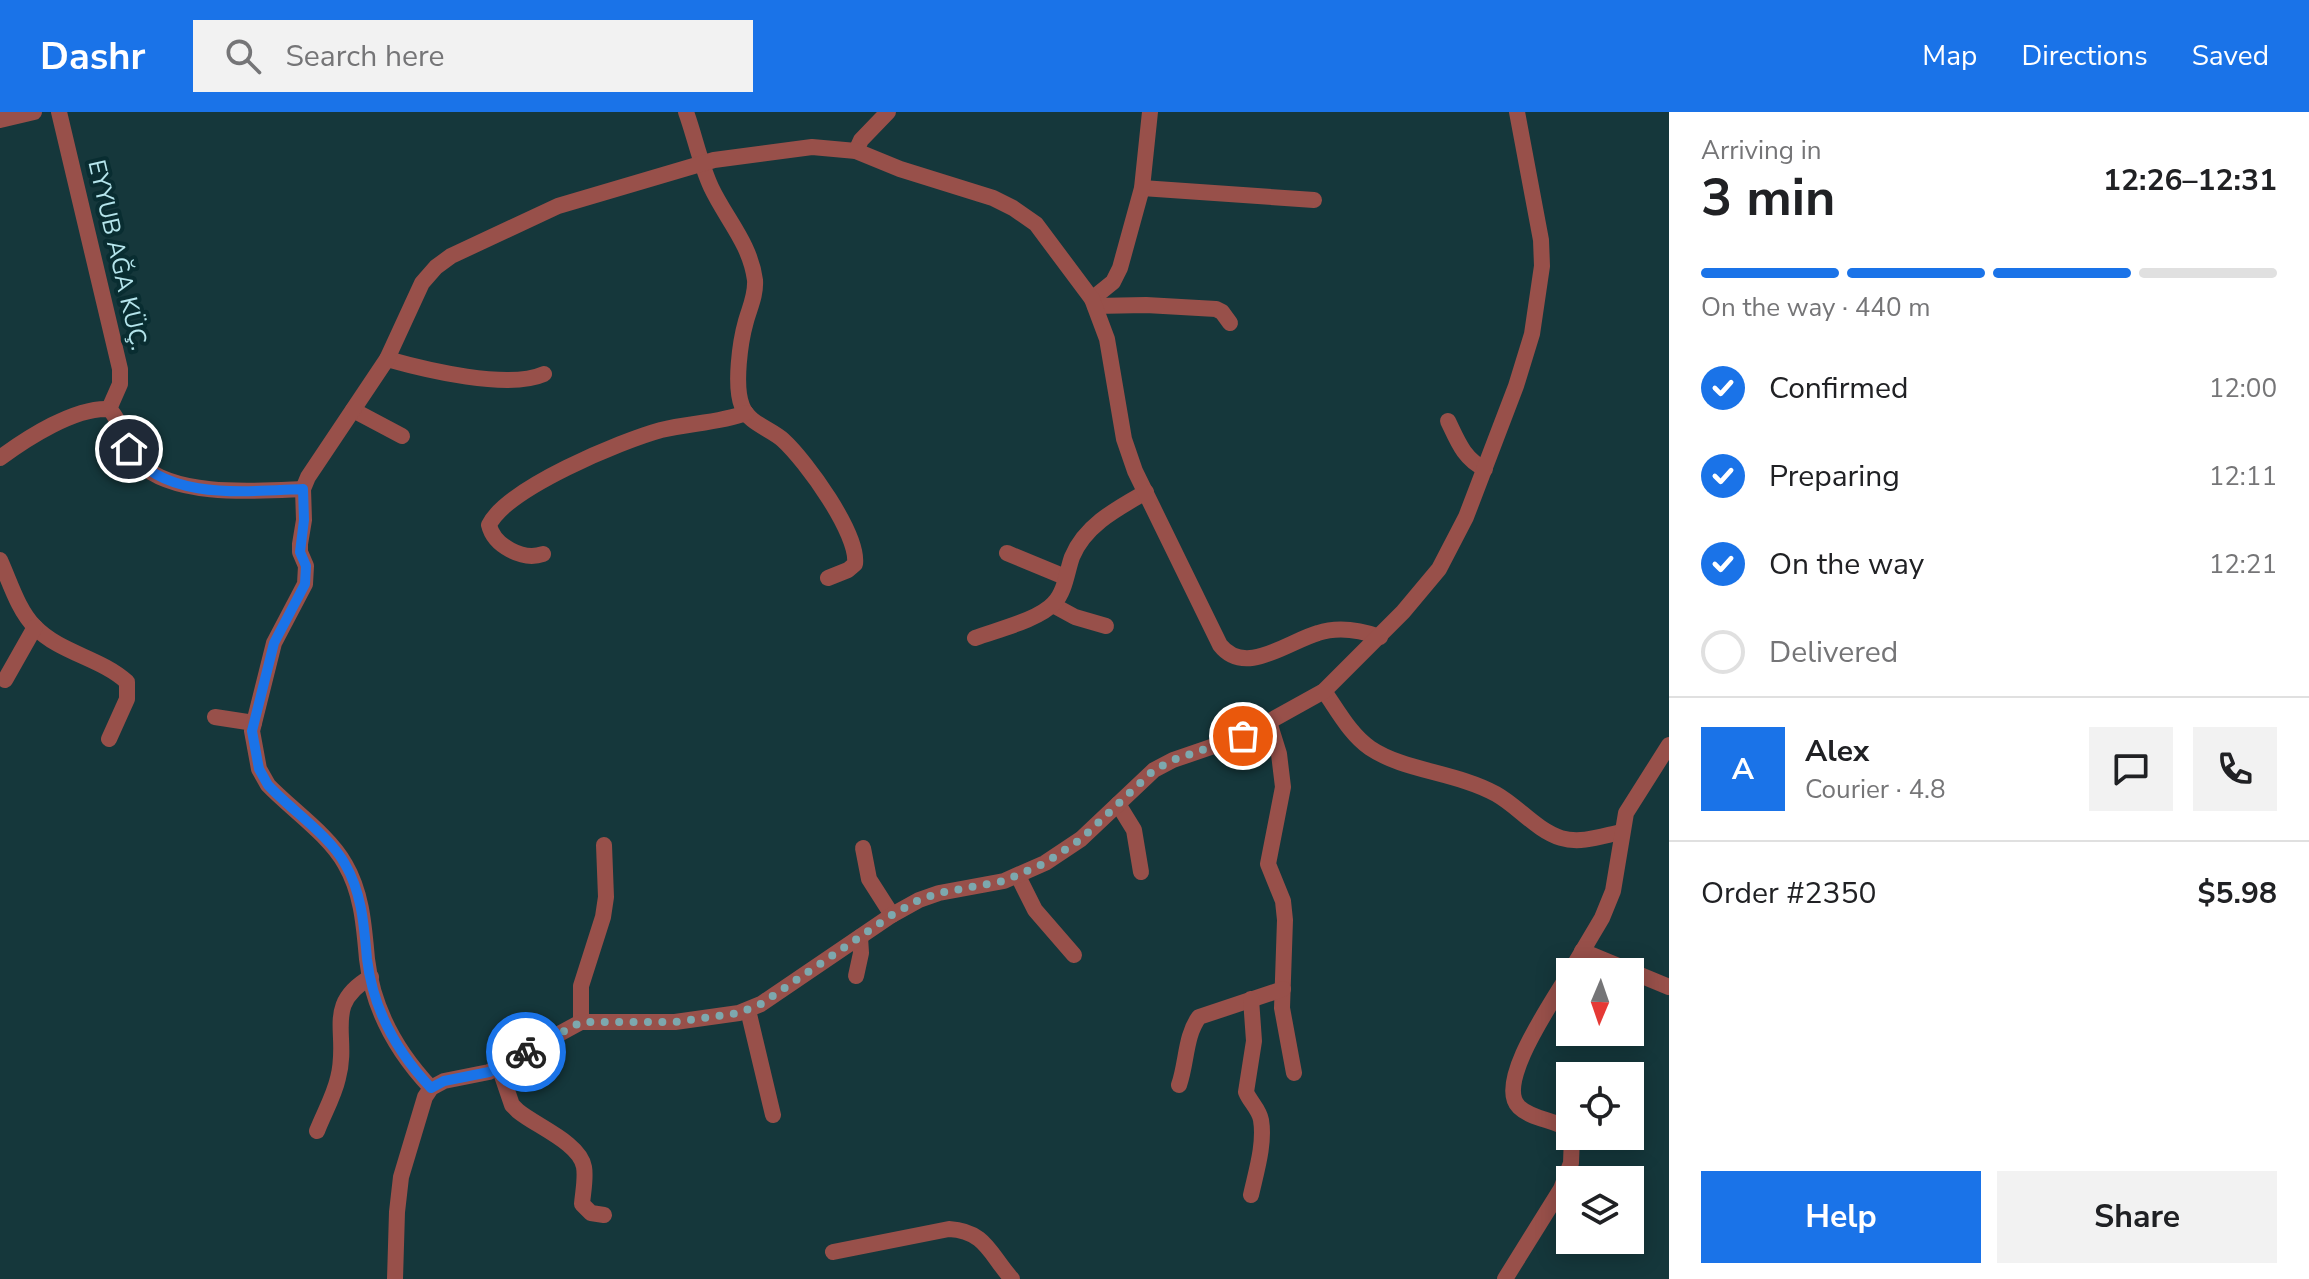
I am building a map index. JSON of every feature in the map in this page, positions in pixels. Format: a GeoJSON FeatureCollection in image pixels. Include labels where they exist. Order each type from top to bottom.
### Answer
{"type":"FeatureCollection","features":[{"type":"Feature","properties":{"kind":"street"},"geometry":{"type":"LineString","coordinates":[[0,120],[34,112]]}},
{"type":"Feature","properties":{"kind":"street","name":"EYYUB AĞA KÜÇ."},"geometry":{"type":"LineString","coordinates":[[59,112],[120,369],[120,384],[109,409]]}},
{"type":"Feature","properties":{"kind":"street"},"geometry":{"type":"LineString","coordinates":[[686,112],[714,194],[744,241],[755,282],[754,298],[740,344],[741,405],[746,413],[783,440],[799,458],[835,509],[856,555],[855,564],[848,570],[828,578]]}},
{"type":"Feature","properties":{"kind":"street"},"geometry":{"type":"LineString","coordinates":[[856,151],[861,140],[888,112]]}},
{"type":"Feature","properties":{"kind":"street"},"geometry":{"type":"LineString","coordinates":[[1094,302],[1113,282],[1120,268],[1142,188],[1150,112]]}},
{"type":"Feature","properties":{"kind":"street"},"geometry":{"type":"LineString","coordinates":[[395,1279],[401,1177],[425,1097],[431,1088],[444,1081],[489,1072],[581,1022],[675,1022],[712,1018],[761,1004],[892,915],[939,893],[1018,876],[1045,863],[1081,839],[1154,770],[1173,760],[1243,736],[1324,691],[1380,637],[1439,569],[1466,517],[1532,334],[1542,266],[1541,240],[1517,112]]}},
{"type":"Feature","properties":{"kind":"street"},"geometry":{"type":"LineString","coordinates":[[431,1088],[395,1045],[382,1019],[371,977],[362,913],[344,862],[268,785],[259,769],[252,743],[274,643],[305,584],[306,566],[300,552],[304,520],[303,489],[387,359],[422,283],[451,256],[558,206],[702,163],[772,151],[812,147],[856,151],[900,169],[993,198],[1036,224],[1094,302],[1107,339],[1124,439],[1146,492],[1220,645],[1228,655],[1242,659],[1257,658],[1320,632],[1361,630],[1380,637]]}},
{"type":"Feature","properties":{"kind":"street"},"geometry":{"type":"LineString","coordinates":[[1142,188],[1314,200]]}},
{"type":"Feature","properties":{"kind":"street"},"geometry":{"type":"LineString","coordinates":[[1094,302],[1216,309],[1230,323]]}},
{"type":"Feature","properties":{"kind":"street"},"geometry":{"type":"LineString","coordinates":[[387,359],[504,381],[534,379],[544,374]]}},
{"type":"Feature","properties":{"kind":"street"},"geometry":{"type":"LineString","coordinates":[[0,458],[21,443],[82,412],[95,408],[109,409],[138,463],[157,475],[182,485],[208,488],[255,491],[303,489]]}},
{"type":"Feature","properties":{"kind":"street"},"geometry":{"type":"LineString","coordinates":[[353,410],[402,436]]}},
{"type":"Feature","properties":{"kind":"street"},"geometry":{"type":"LineString","coordinates":[[543,554],[532,558],[523,556],[494,539],[489,525],[493,517],[527,491],[592,456],[663,430],[746,413]]}},
{"type":"Feature","properties":{"kind":"street"},"geometry":{"type":"LineString","coordinates":[[1448,421],[1464,453],[1471,462],[1485,469]]}},
{"type":"Feature","properties":{"kind":"street"},"geometry":{"type":"LineString","coordinates":[[975,638],[1036,615],[1053,605],[1074,553],[1091,530],[1113,511],[1146,492]]}},
{"type":"Feature","properties":{"kind":"street"},"geometry":{"type":"LineString","coordinates":[[1007,553],[1065,577]]}},
{"type":"Feature","properties":{"kind":"street"},"geometry":{"type":"LineString","coordinates":[[0,560],[24,612],[35,627],[49,638],[117,673],[127,682],[127,699],[109,739]]}},
{"type":"Feature","properties":{"kind":"street"},"geometry":{"type":"LineString","coordinates":[[1053,605],[1075,617],[1106,626]]}},
{"type":"Feature","properties":{"kind":"street"},"geometry":{"type":"LineString","coordinates":[[5,680],[35,627]]}},
{"type":"Feature","properties":{"kind":"street"},"geometry":{"type":"LineString","coordinates":[[1324,691],[1352,732],[1368,747],[1386,757],[1476,784],[1499,796],[1545,832],[1565,839],[1583,840],[1621,832]]}},
{"type":"Feature","properties":{"kind":"street"},"geometry":{"type":"LineString","coordinates":[[215,717],[254,723]]}},
{"type":"Feature","properties":{"kind":"street"},"geometry":{"type":"LineString","coordinates":[[1269,722],[1282,772],[1280,802],[1268,864],[1283,901],[1284,1031],[1294,1073]]}},
{"type":"Feature","properties":{"kind":"street"},"geometry":{"type":"LineString","coordinates":[[1578,958],[1602,918],[1613,891],[1626,813],[1669,745]]}},
{"type":"Feature","properties":{"kind":"street"},"geometry":{"type":"LineString","coordinates":[[1118,804],[1134,830],[1141,872]]}},
{"type":"Feature","properties":{"kind":"street"},"geometry":{"type":"LineString","coordinates":[[581,1022],[581,986],[603,917],[606,897],[604,845]]}},
{"type":"Feature","properties":{"kind":"street"},"geometry":{"type":"LineString","coordinates":[[863,848],[869,879],[892,915]]}},
{"type":"Feature","properties":{"kind":"street"},"geometry":{"type":"LineString","coordinates":[[1018,876],[1035,910],[1074,955]]}},
{"type":"Feature","properties":{"kind":"street"},"geometry":{"type":"LineString","coordinates":[[856,976],[861,953],[860,937]]}},
{"type":"Feature","properties":{"kind":"street"},"geometry":{"type":"LineString","coordinates":[[1582,951],[1669,987]]}},
{"type":"Feature","properties":{"kind":"street"},"geometry":{"type":"LineString","coordinates":[[317,1131],[338,1078],[344,1001],[353,988],[371,977]]}},
{"type":"Feature","properties":{"kind":"street"},"geometry":{"type":"LineString","coordinates":[[1179,1085],[1185,1069],[1191,1027],[1199,1017],[1283,989]]}},
{"type":"Feature","properties":{"kind":"street"},"geometry":{"type":"LineString","coordinates":[[1556,995],[1526,1044],[1513,1082],[1512,1098],[1520,1109],[1556,1124]]}},
{"type":"Feature","properties":{"kind":"street"},"geometry":{"type":"LineString","coordinates":[[1251,999],[1254,1041],[1246,1092],[1257,1110],[1261,1128],[1251,1195]]}},
{"type":"Feature","properties":{"kind":"street"},"geometry":{"type":"LineString","coordinates":[[748,1010],[773,1115]]}},
{"type":"Feature","properties":{"kind":"street"},"geometry":{"type":"LineString","coordinates":[[499,1067],[512,1105],[575,1148],[585,1170],[582,1204],[591,1213],[604,1215]]}},
{"type":"Feature","properties":{"kind":"street"},"geometry":{"type":"LineString","coordinates":[[1505,1279],[1561,1189],[1571,1163],[1571,1150]]}},
{"type":"Feature","properties":{"kind":"street"},"geometry":{"type":"LineString","coordinates":[[833,1252],[949,1229],[966,1230],[977,1235],[1012,1279]]}},
{"type":"Feature","properties":{"kind":"way so far"},"geometry":{"type":"LineString","coordinates":[[526,1052],[581,1022],[675,1022],[748,1010],[919,900],[1027,873],[1081,839],[1154,770],[1173,760],[1243,736]]}},
{"type":"Feature","properties":{"kind":"route"},"geometry":{"type":"LineString","coordinates":[[129,449],[138,463],[182,485],[255,491],[303,489],[304,520],[300,552],[306,566],[305,584],[274,643],[252,731],[259,769],[268,785],[344,862],[354,883],[362,913],[367,959],[382,1019],[411,1067],[431,1088],[444,1081],[489,1072],[526,1052]]}}]}
